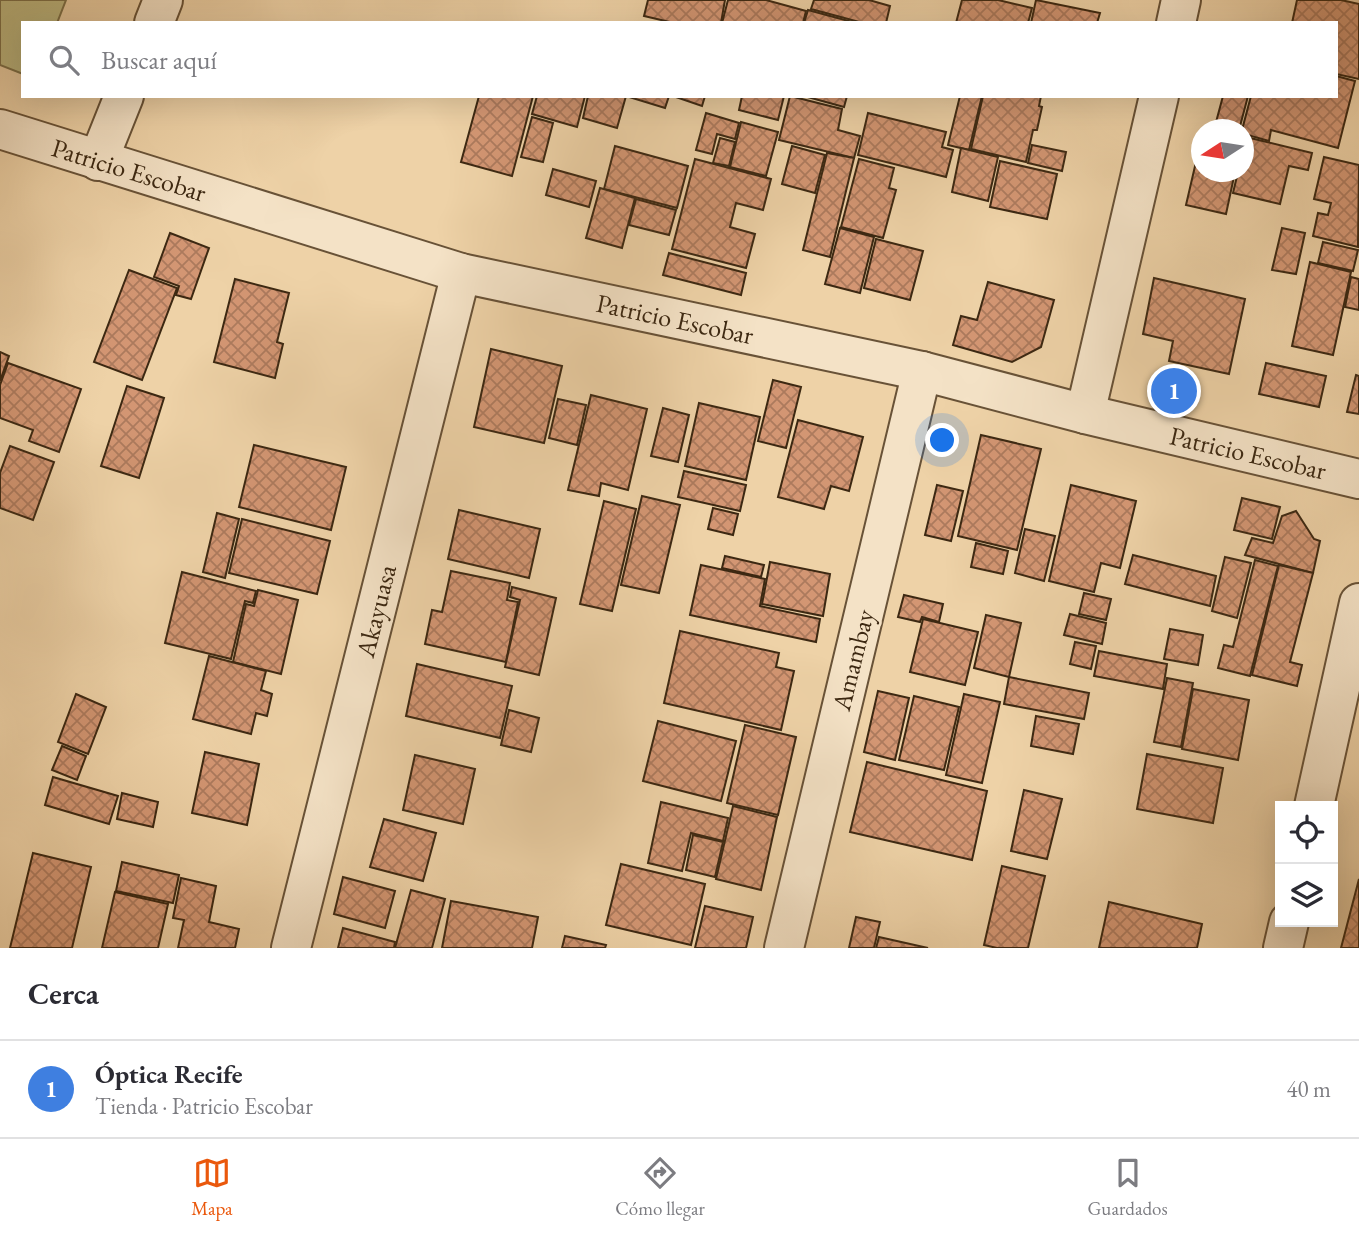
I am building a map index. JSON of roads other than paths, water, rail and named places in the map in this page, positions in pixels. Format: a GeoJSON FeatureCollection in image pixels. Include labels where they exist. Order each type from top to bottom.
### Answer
{"type":"FeatureCollection","features":[{"type":"Feature","properties":{"kind":"street"},"geometry":{"type":"LineString","coordinates":[[155,21],[163,0]]}},
{"type":"Feature","properties":{"kind":"street"},"geometry":{"type":"LineString","coordinates":[[1176,21],[1181,0]]}},
{"type":"Feature","properties":{"kind":"street"},"geometry":{"type":"LineString","coordinates":[[98,161],[123,98]]}},
{"type":"Feature","properties":{"kind":"street"},"geometry":{"type":"LineString","coordinates":[[1085,414],[1159,98]]}},
{"type":"Feature","properties":{"kind":"street","name":"Patricio Escobar"},"geometry":{"type":"LineString","coordinates":[[0,129],[461,274],[922,371],[1085,414],[1359,479]]}},
{"type":"Feature","properties":{"kind":"street","name":"Akayuasa"},"geometry":{"type":"LineString","coordinates":[[291,948],[461,274]]}},
{"type":"Feature","properties":{"kind":"street","name":"Amambay"},"geometry":{"type":"LineString","coordinates":[[784,948],[922,371]]}},
{"type":"Feature","properties":{"kind":"street"},"geometry":{"type":"LineString","coordinates":[[1315,801],[1359,603]]}},
{"type":"Feature","properties":{"kind":"street"},"geometry":{"type":"LineString","coordinates":[[1283,948],[1288,927]]}},
{"type":"Feature","properties":{"kind":"place","name":"Óptica Recife"},"geometry":{"type":"Point","coordinates":[1174,391]}}]}
